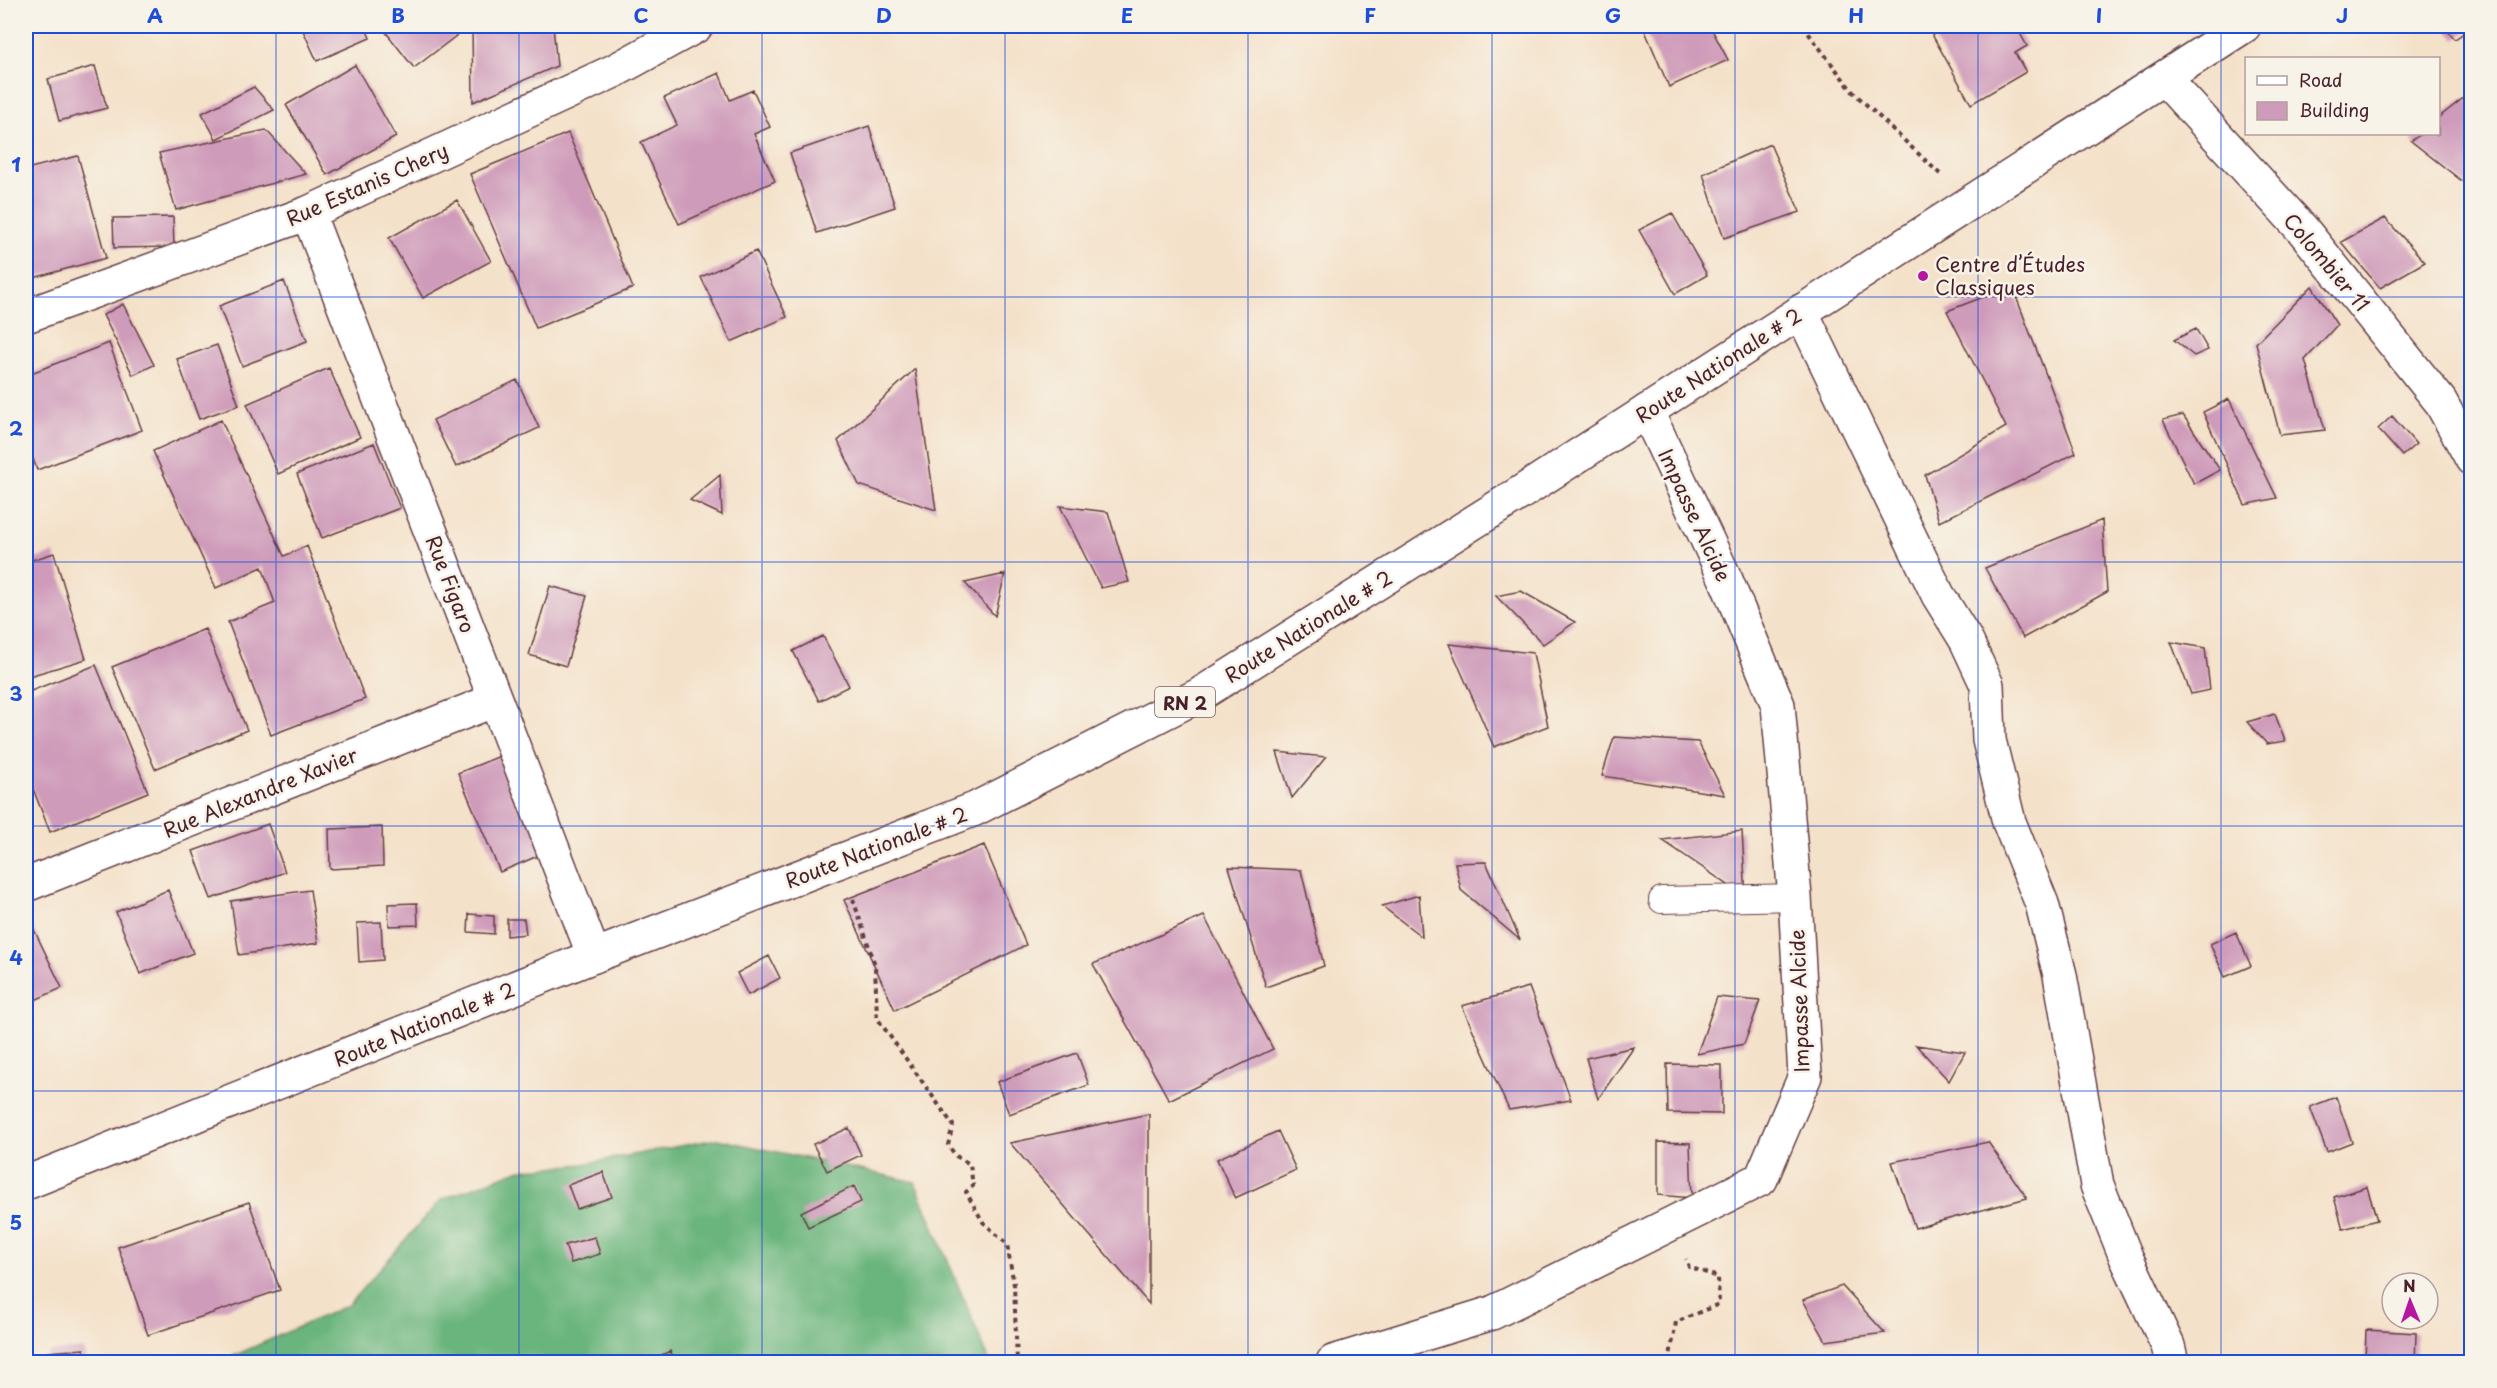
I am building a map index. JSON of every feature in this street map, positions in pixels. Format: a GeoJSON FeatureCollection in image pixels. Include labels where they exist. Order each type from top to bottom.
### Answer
{"type":"FeatureCollection","features":[{"type":"Feature","properties":{"kind":"street","name":"Rue Estanis Chery"},"geometry":{"type":"LineString","coordinates":[[26,316],[308,213],[614,71],[696,26]]}},
{"type":"Feature","properties":{"kind":"street","name":"Route Nationale # 2"},"geometry":{"type":"LineString","coordinates":[[26,1183],[594,956],[975,809],[1199,695],[1647,411],[1970,200],[2244,26]]}},
{"type":"Feature","properties":{"kind":"street","name":"Colombier 11"},"geometry":{"type":"LineString","coordinates":[[2164,78],[2303,230],[2440,400],[2472,459]]}},
{"type":"Feature","properties":{"kind":"street","name":"Rue Figaro"},"geometry":{"type":"LineString","coordinates":[[308,213],[594,956]]}},
{"type":"Feature","properties":{"kind":"street"},"geometry":{"type":"LineString","coordinates":[[1801,311],[1938,595],[1966,640],[1987,685],[1989,740],[2009,822],[2042,904],[2060,975],[2097,1185],[2168,1346],[2172,1362]]}},
{"type":"Feature","properties":{"kind":"street","name":"Impasse Alcide"},"geometry":{"type":"LineString","coordinates":[[1333,1362],[1492,1313],[1761,1179],[1805,1076],[1794,897],[1778,705],[1726,580],[1647,411]]}},
{"type":"Feature","properties":{"kind":"street","name":"Rue Alexandre Xavier"},"geometry":{"type":"LineString","coordinates":[[26,885],[495,699]]}},
{"type":"Feature","properties":{"kind":"lane"},"geometry":{"type":"LineString","coordinates":[[1662,900],[1794,897]]}},
{"type":"Feature","properties":{"kind":"path"},"geometry":{"type":"LineString","coordinates":[[1803,26],[1853,92],[1970,200]]}},
{"type":"Feature","properties":{"kind":"path"},"geometry":{"type":"LineString","coordinates":[[840,861],[875,965],[877,1018],[952,1125],[948,1145],[956,1156],[970,1164],[973,1186],[966,1192],[983,1222],[1007,1244],[1014,1285],[1017,1362]]}},
{"type":"Feature","properties":{"kind":"path"},"geometry":{"type":"LineString","coordinates":[[1669,1362],[1676,1322],[1719,1304],[1718,1277],[1689,1267],[1673,1223]]}},
{"type":"Feature","properties":{"kind":"green space"},"geometry":{"type":"Polygon","coordinates":[[[717,1139],[915,1182],[990,1362],[220,1362],[348,1305],[441,1200],[518,1170],[584,1164],[717,1139]]]}},
{"type":"Feature","properties":{"kind":"building"},"geometry":{"type":"Polygon","coordinates":[[[301,26],[365,26],[370,38],[317,61],[301,26]]]}},
{"type":"Feature","properties":{"kind":"building"},"geometry":{"type":"Polygon","coordinates":[[[381,26],[469,26],[414,68],[381,26]]]}},
{"type":"Feature","properties":{"kind":"building"},"geometry":{"type":"Polygon","coordinates":[[[472,26],[553,26],[557,66],[473,102],[472,26]]]}},
{"type":"Feature","properties":{"kind":"building"},"geometry":{"type":"Polygon","coordinates":[[[1643,26],[1710,26],[1728,60],[1669,87],[1643,26]]]}},
{"type":"Feature","properties":{"kind":"building"},"geometry":{"type":"Polygon","coordinates":[[[1936,26],[2016,26],[2027,46],[2015,53],[2026,72],[1971,104],[1929,29],[1936,26]]]}},
{"type":"Feature","properties":{"kind":"building"},"geometry":{"type":"Polygon","coordinates":[[[2443,26],[2472,26],[2472,27],[2455,39],[2443,26]]]}},
{"type":"Feature","properties":{"kind":"building"},"geometry":{"type":"Polygon","coordinates":[[[355,65],[396,137],[327,175],[286,105],[355,65]]]}},
{"type":"Feature","properties":{"kind":"building"},"geometry":{"type":"Polygon","coordinates":[[[95,66],[107,108],[59,121],[48,79],[95,66]]]}},
{"type":"Feature","properties":{"kind":"building"},"geometry":{"type":"Polygon","coordinates":[[[719,73],[730,100],[753,90],[770,127],[754,134],[775,181],[679,224],[641,142],[677,125],[664,98],[719,73]]]}},
{"type":"Feature","properties":{"kind":"building"},"geometry":{"type":"Polygon","coordinates":[[[254,87],[274,110],[216,139],[202,113],[254,87]]]}},
{"type":"Feature","properties":{"kind":"building"},"geometry":{"type":"Polygon","coordinates":[[[2462,99],[2472,100],[2472,189],[2411,141],[2420,135],[2440,135],[2440,116],[2462,99]]]}},
{"type":"Feature","properties":{"kind":"building"},"geometry":{"type":"Polygon","coordinates":[[[869,126],[895,207],[817,233],[790,153],[869,126]]]}},
{"type":"Feature","properties":{"kind":"building"},"geometry":{"type":"Polygon","coordinates":[[[266,130],[306,174],[176,210],[159,153],[266,130]]]}},
{"type":"Feature","properties":{"kind":"building"},"geometry":{"type":"Polygon","coordinates":[[[568,133],[633,288],[536,328],[470,174],[568,133]]]}},
{"type":"Feature","properties":{"kind":"building"},"geometry":{"type":"Polygon","coordinates":[[[1770,144],[1800,212],[1724,238],[1703,174],[1770,144]]]}},
{"type":"Feature","properties":{"kind":"building"},"geometry":{"type":"Polygon","coordinates":[[[78,156],[106,258],[26,280],[26,169],[78,156]]]}},
{"type":"Feature","properties":{"kind":"building"},"geometry":{"type":"Polygon","coordinates":[[[457,200],[491,261],[423,298],[389,238],[457,200]]]}},
{"type":"Feature","properties":{"kind":"building"},"geometry":{"type":"Polygon","coordinates":[[[1672,213],[1707,275],[1675,294],[1639,230],[1672,213]]]}},
{"type":"Feature","properties":{"kind":"building"},"geometry":{"type":"Polygon","coordinates":[[[173,217],[174,247],[114,248],[113,218],[173,217]]]}},
{"type":"Feature","properties":{"kind":"building"},"geometry":{"type":"Polygon","coordinates":[[[2385,218],[2425,262],[2380,288],[2341,242],[2385,218]]]}},
{"type":"Feature","properties":{"kind":"building"},"geometry":{"type":"Polygon","coordinates":[[[756,251],[787,317],[731,342],[701,277],[756,251]]]}},
{"type":"Feature","properties":{"kind":"building"},"geometry":{"type":"Polygon","coordinates":[[[284,281],[307,341],[242,366],[219,306],[284,281]]]}},
{"type":"Feature","properties":{"kind":"building"},"geometry":{"type":"Polygon","coordinates":[[[2012,286],[2076,453],[1939,522],[1925,475],[2006,427],[1947,311],[2012,286]]]}},
{"type":"Feature","properties":{"kind":"building"},"geometry":{"type":"Polygon","coordinates":[[[2312,286],[2337,325],[2305,360],[2325,430],[2280,435],[2256,343],[2312,286]]]}},
{"type":"Feature","properties":{"kind":"building"},"geometry":{"type":"Polygon","coordinates":[[[123,304],[154,365],[133,375],[103,315],[123,304]]]}},
{"type":"Feature","properties":{"kind":"building"},"geometry":{"type":"Polygon","coordinates":[[[2196,329],[2208,350],[2194,356],[2174,340],[2196,329]]]}},
{"type":"Feature","properties":{"kind":"building"},"geometry":{"type":"Polygon","coordinates":[[[109,343],[142,430],[37,470],[26,439],[26,375],[109,343]]]}},
{"type":"Feature","properties":{"kind":"building"},"geometry":{"type":"Polygon","coordinates":[[[217,345],[239,405],[199,419],[177,359],[217,345]]]}},
{"type":"Feature","properties":{"kind":"building"},"geometry":{"type":"Polygon","coordinates":[[[329,368],[360,437],[278,474],[247,404],[329,368]]]}},
{"type":"Feature","properties":{"kind":"building"},"geometry":{"type":"Polygon","coordinates":[[[915,369],[936,510],[859,485],[838,441],[915,369]]]}},
{"type":"Feature","properties":{"kind":"building"},"geometry":{"type":"Polygon","coordinates":[[[517,380],[539,428],[456,467],[433,420],[517,380]]]}},
{"type":"Feature","properties":{"kind":"building"},"geometry":{"type":"Polygon","coordinates":[[[2229,399],[2277,498],[2245,505],[2203,412],[2229,399]]]}},
{"type":"Feature","properties":{"kind":"building"},"geometry":{"type":"Polygon","coordinates":[[[2183,415],[2220,470],[2194,484],[2163,420],[2183,415]]]}},
{"type":"Feature","properties":{"kind":"building"},"geometry":{"type":"Polygon","coordinates":[[[2392,416],[2416,444],[2402,456],[2378,429],[2392,416]]]}},
{"type":"Feature","properties":{"kind":"building"},"geometry":{"type":"Polygon","coordinates":[[[221,420],[284,556],[307,546],[365,699],[271,735],[228,622],[275,603],[262,567],[216,588],[153,451],[221,420]]]}},
{"type":"Feature","properties":{"kind":"building"},"geometry":{"type":"Polygon","coordinates":[[[374,443],[400,508],[322,538],[297,474],[374,443]]]}},
{"type":"Feature","properties":{"kind":"building"},"geometry":{"type":"Polygon","coordinates":[[[720,475],[722,515],[690,500],[720,475]]]}},
{"type":"Feature","properties":{"kind":"building"},"geometry":{"type":"Polygon","coordinates":[[[1060,506],[1108,512],[1129,582],[1101,588],[1060,506]]]}},
{"type":"Feature","properties":{"kind":"building"},"geometry":{"type":"Polygon","coordinates":[[[2102,520],[2107,592],[2023,638],[1985,568],[2102,520]]]}},
{"type":"Feature","properties":{"kind":"building"},"geometry":{"type":"Polygon","coordinates":[[[54,553],[86,659],[26,677],[26,562],[54,553]]]}},
{"type":"Feature","properties":{"kind":"building"},"geometry":{"type":"Polygon","coordinates":[[[1005,574],[995,616],[965,583],[1005,574]]]}},
{"type":"Feature","properties":{"kind":"building"},"geometry":{"type":"Polygon","coordinates":[[[550,586],[587,596],[566,666],[529,655],[550,586]]]}},
{"type":"Feature","properties":{"kind":"building"},"geometry":{"type":"Polygon","coordinates":[[[1521,591],[1575,622],[1543,644],[1496,596],[1521,591]]]}},
{"type":"Feature","properties":{"kind":"building"},"geometry":{"type":"Polygon","coordinates":[[[205,629],[247,730],[155,769],[112,667],[205,629]]]}},
{"type":"Feature","properties":{"kind":"building"},"geometry":{"type":"Polygon","coordinates":[[[823,636],[849,686],[819,701],[793,651],[823,636]]]}},
{"type":"Feature","properties":{"kind":"building"},"geometry":{"type":"Polygon","coordinates":[[[2171,642],[2205,648],[2210,690],[2191,694],[2171,642]]]}},
{"type":"Feature","properties":{"kind":"building"},"geometry":{"type":"Polygon","coordinates":[[[1449,644],[1533,653],[1548,726],[1494,747],[1449,644]]]}},
{"type":"Feature","properties":{"kind":"building"},"geometry":{"type":"Polygon","coordinates":[[[96,665],[148,792],[50,832],[26,771],[26,693],[96,665]]]}},
{"type":"Feature","properties":{"kind":"building"},"geometry":{"type":"Polygon","coordinates":[[[2275,714],[2285,741],[2267,744],[2247,722],[2275,714]]]}},
{"type":"Feature","properties":{"kind":"building"},"geometry":{"type":"Polygon","coordinates":[[[1614,737],[1698,742],[1725,795],[1602,776],[1614,737]]]}},
{"type":"Feature","properties":{"kind":"building"},"geometry":{"type":"Polygon","coordinates":[[[1277,752],[1326,757],[1292,798],[1277,752]]]}},
{"type":"Feature","properties":{"kind":"building"},"geometry":{"type":"Polygon","coordinates":[[[505,754],[547,852],[500,872],[458,773],[505,754]]]}},
{"type":"Feature","properties":{"kind":"building"},"geometry":{"type":"Polygon","coordinates":[[[268,824],[285,872],[211,899],[193,851],[268,824]]]}},
{"type":"Feature","properties":{"kind":"building"},"geometry":{"type":"Polygon","coordinates":[[[382,827],[383,866],[330,869],[329,829],[382,827]]]}},
{"type":"Feature","properties":{"kind":"building"},"geometry":{"type":"Polygon","coordinates":[[[1742,831],[1746,897],[1662,840],[1742,831]]]}},
{"type":"Feature","properties":{"kind":"building"},"geometry":{"type":"Polygon","coordinates":[[[984,845],[1026,945],[895,1010],[844,900],[984,845]]]}},
{"type":"Feature","properties":{"kind":"building"},"geometry":{"type":"Polygon","coordinates":[[[1486,862],[1520,940],[1461,890],[1455,863],[1486,862]]]}},
{"type":"Feature","properties":{"kind":"building"},"geometry":{"type":"Polygon","coordinates":[[[1229,867],[1301,870],[1324,966],[1266,987],[1229,867]]]}},
{"type":"Feature","properties":{"kind":"building"},"geometry":{"type":"Polygon","coordinates":[[[168,890],[193,953],[140,974],[116,912],[168,890]]]}},
{"type":"Feature","properties":{"kind":"building"},"geometry":{"type":"Polygon","coordinates":[[[310,890],[318,943],[239,955],[231,901],[310,890]]]}},
{"type":"Feature","properties":{"kind":"building"},"geometry":{"type":"Polygon","coordinates":[[[1419,895],[1422,937],[1382,906],[1419,895]]]}},
{"type":"Feature","properties":{"kind":"building"},"geometry":{"type":"Polygon","coordinates":[[[417,903],[418,925],[389,926],[388,904],[417,903]]]}},
{"type":"Feature","properties":{"kind":"building"},"geometry":{"type":"Polygon","coordinates":[[[469,914],[494,916],[494,934],[468,932],[469,914]]]}},
{"type":"Feature","properties":{"kind":"building"},"geometry":{"type":"Polygon","coordinates":[[[1204,916],[1273,1049],[1169,1100],[1093,964],[1204,916]]]}},
{"type":"Feature","properties":{"kind":"building"},"geometry":{"type":"Polygon","coordinates":[[[28,917],[62,988],[26,1004],[26,918],[28,917]]]}},
{"type":"Feature","properties":{"kind":"building"},"geometry":{"type":"Polygon","coordinates":[[[507,919],[524,919],[526,934],[507,936],[507,919]]]}},
{"type":"Feature","properties":{"kind":"building"},"geometry":{"type":"Polygon","coordinates":[[[381,922],[383,960],[359,962],[357,923],[381,922]]]}},
{"type":"Feature","properties":{"kind":"building"},"geometry":{"type":"Polygon","coordinates":[[[2236,932],[2251,966],[2225,977],[2210,944],[2236,932]]]}},
{"type":"Feature","properties":{"kind":"building"},"geometry":{"type":"Polygon","coordinates":[[[769,956],[780,978],[748,995],[737,973],[769,956]]]}},
{"type":"Feature","properties":{"kind":"building"},"geometry":{"type":"Polygon","coordinates":[[[1529,987],[1571,1100],[1509,1110],[1462,1006],[1529,987]]]}},
{"type":"Feature","properties":{"kind":"building"},"geometry":{"type":"Polygon","coordinates":[[[1717,997],[1760,1001],[1744,1044],[1697,1054],[1717,997]]]}},
{"type":"Feature","properties":{"kind":"building"},"geometry":{"type":"Polygon","coordinates":[[[1916,1045],[1965,1052],[1949,1081],[1916,1045]]]}},
{"type":"Feature","properties":{"kind":"building"},"geometry":{"type":"Polygon","coordinates":[[[1634,1047],[1598,1099],[1586,1058],[1634,1047]]]}},
{"type":"Feature","properties":{"kind":"building"},"geometry":{"type":"Polygon","coordinates":[[[1077,1053],[1089,1085],[1009,1114],[997,1082],[1077,1053]]]}},
{"type":"Feature","properties":{"kind":"building"},"geometry":{"type":"Polygon","coordinates":[[[1667,1064],[1722,1065],[1722,1114],[1668,1113],[1667,1064]]]}},
{"type":"Feature","properties":{"kind":"building"},"geometry":{"type":"Polygon","coordinates":[[[2336,1097],[2352,1142],[2327,1152],[2310,1107],[2336,1097]]]}},
{"type":"Feature","properties":{"kind":"building"},"geometry":{"type":"Polygon","coordinates":[[[1149,1114],[1149,1304],[1010,1143],[1149,1114]]]}},
{"type":"Feature","properties":{"kind":"building"},"geometry":{"type":"Polygon","coordinates":[[[849,1128],[861,1155],[827,1171],[813,1144],[849,1128]]]}},
{"type":"Feature","properties":{"kind":"building"},"geometry":{"type":"Polygon","coordinates":[[[1278,1131],[1296,1170],[1235,1198],[1217,1159],[1278,1131]]]}},
{"type":"Feature","properties":{"kind":"building"},"geometry":{"type":"Polygon","coordinates":[[[1658,1142],[1690,1143],[1692,1198],[1658,1195],[1658,1142]]]}},
{"type":"Feature","properties":{"kind":"building"},"geometry":{"type":"Polygon","coordinates":[[[1988,1142],[2027,1198],[1915,1228],[1892,1162],[1988,1142]]]}},
{"type":"Feature","properties":{"kind":"building"},"geometry":{"type":"Polygon","coordinates":[[[603,1172],[612,1197],[577,1209],[568,1185],[603,1172]]]}},
{"type":"Feature","properties":{"kind":"building"},"geometry":{"type":"Polygon","coordinates":[[[854,1186],[861,1202],[808,1227],[801,1212],[854,1186]]]}},
{"type":"Feature","properties":{"kind":"building"},"geometry":{"type":"Polygon","coordinates":[[[2367,1187],[2377,1220],[2343,1229],[2334,1197],[2367,1187]]]}},
{"type":"Feature","properties":{"kind":"building"},"geometry":{"type":"Polygon","coordinates":[[[249,1202],[280,1290],[148,1335],[118,1247],[249,1202]]]}},
{"type":"Feature","properties":{"kind":"building"},"geometry":{"type":"Polygon","coordinates":[[[595,1237],[600,1254],[571,1263],[565,1245],[595,1237]]]}},
{"type":"Feature","properties":{"kind":"building"},"geometry":{"type":"Polygon","coordinates":[[[1842,1286],[1885,1333],[1826,1341],[1803,1300],[1842,1286]]]}},
{"type":"Feature","properties":{"kind":"building"},"geometry":{"type":"Polygon","coordinates":[[[2366,1330],[2416,1333],[2415,1362],[2365,1362],[2366,1330]]]}},
{"type":"Feature","properties":{"kind":"building"},"geometry":{"type":"Polygon","coordinates":[[[84,1349],[86,1362],[49,1362],[48,1352],[84,1349]]]}},
{"type":"Feature","properties":{"kind":"building"},"geometry":{"type":"Polygon","coordinates":[[[670,1351],[677,1362],[647,1362],[670,1351]]]}},
{"type":"Feature","properties":{"kind":"place","name":"Centre d’Études Classiques"},"geometry":{"type":"Point","coordinates":[1923,276]}}]}
